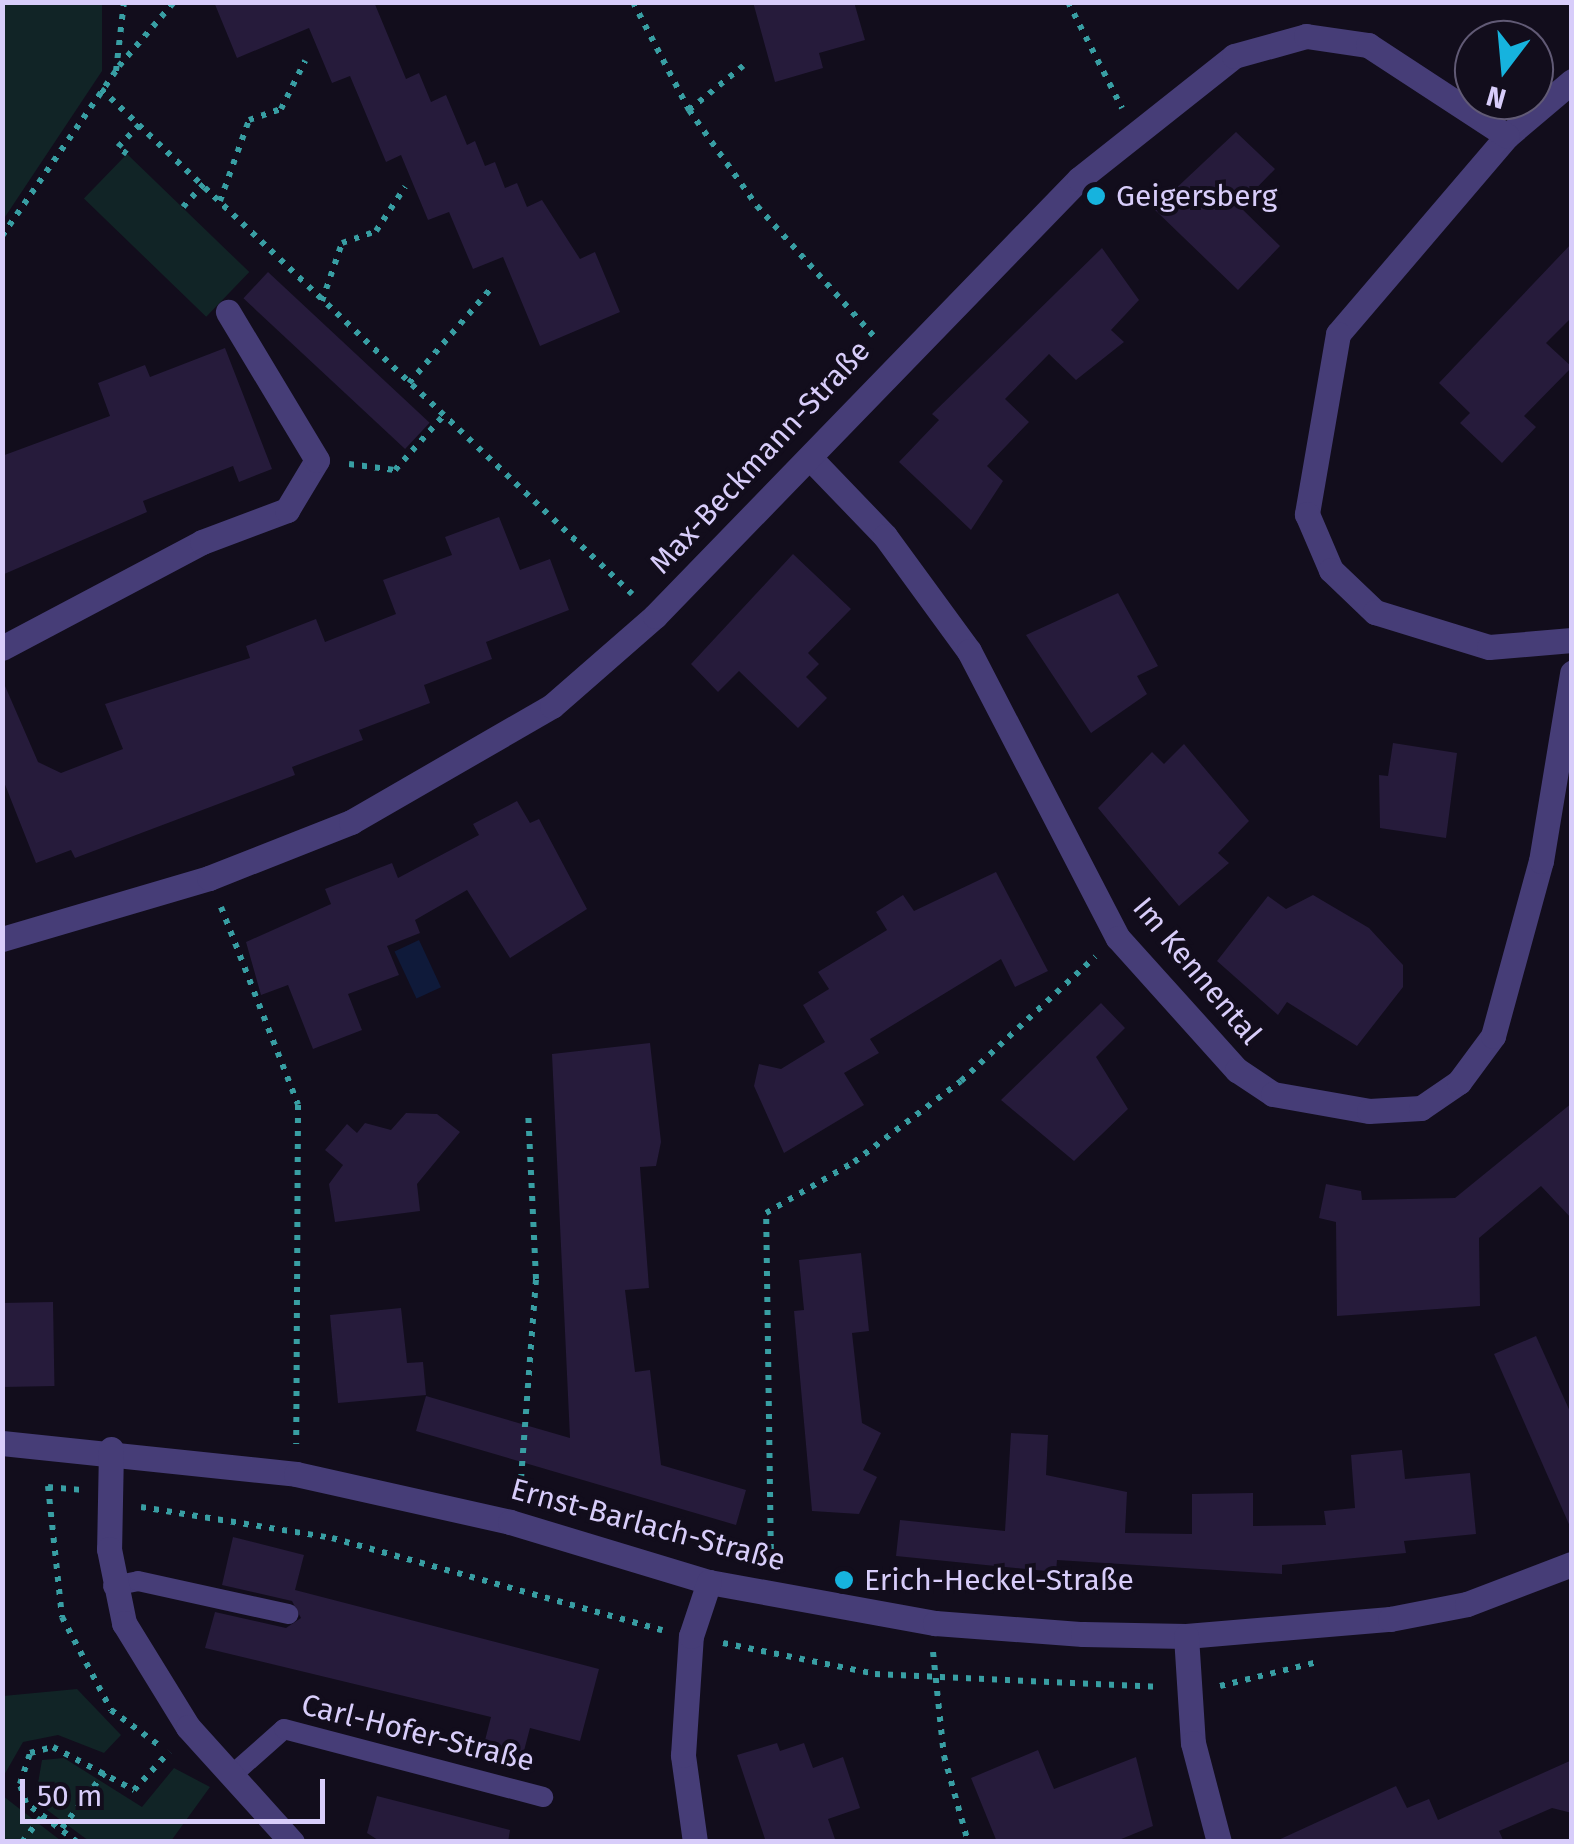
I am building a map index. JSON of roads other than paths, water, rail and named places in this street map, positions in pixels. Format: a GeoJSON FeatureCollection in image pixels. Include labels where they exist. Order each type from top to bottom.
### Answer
{"type":"FeatureCollection","features":[{"type":"Feature","properties":{"kind":"street","name":"Max-Beckmann-Straße"},"geometry":{"type":"LineString","coordinates":[[4,934],[209,878],[425,786],[552,706],[655,616],[810,458],[896,360],[1134,130],[1234,56],[1306,36],[1368,45],[1507,136]]}},
{"type":"Feature","properties":{"kind":"street"},"geometry":{"type":"LineString","coordinates":[[1572,81],[1507,136],[1338,334],[1320,402],[1308,514],[1331,570],[1375,612],[1489,648],[1572,640]]}},
{"type":"Feature","properties":{"kind":"street"},"geometry":{"type":"LineString","coordinates":[[2,648],[202,542],[288,510],[317,460],[285,394],[228,312]]}},
{"type":"Feature","properties":{"kind":"street","name":"Im Kennental"},"geometry":{"type":"LineString","coordinates":[[810,458],[885,536],[969,651],[1118,938],[1237,1070],[1274,1094],[1369,1111],[1421,1108],[1460,1082],[1494,1036],[1515,974],[1572,674]]}},
{"type":"Feature","properties":{"kind":"street","name":"Ernst-Barlach-Straße"},"geometry":{"type":"LineString","coordinates":[[2,1443],[111,1449],[296,1474],[510,1522],[709,1582],[935,1623],[1186,1636],[1390,1619],[1467,1604],[1572,1564]]}},
{"type":"Feature","properties":{"kind":"street"},"geometry":{"type":"LineString","coordinates":[[111,1449],[113,1586],[150,1674],[188,1727],[292,1842]]}},
{"type":"Feature","properties":{"kind":"street"},"geometry":{"type":"LineString","coordinates":[[695,1842],[683,1755],[691,1636],[709,1582]]}},
{"type":"Feature","properties":{"kind":"street"},"geometry":{"type":"LineString","coordinates":[[1186,1636],[1193,1743],[1218,1842]]}},
{"type":"Feature","properties":{"kind":"lane"},"geometry":{"type":"LineString","coordinates":[[113,1586],[138,1581],[288,1614]]}},
{"type":"Feature","properties":{"kind":"lane","name":"Carl-Hofer-Straße"},"geometry":{"type":"LineString","coordinates":[[232,1775],[284,1729],[543,1797]]}},
{"type":"Feature","properties":{"kind":"water"},"geometry":{"type":"Polygon","coordinates":[[[419,940],[441,987],[417,999],[395,951],[419,940]]]}},
{"type":"Feature","properties":{"kind":"place","name":"Geigersberg"},"geometry":{"type":"Point","coordinates":[1096,196]}},
{"type":"Feature","properties":{"kind":"place","name":"Erich-Heckel-Straße"},"geometry":{"type":"Point","coordinates":[844,1580]}}]}
